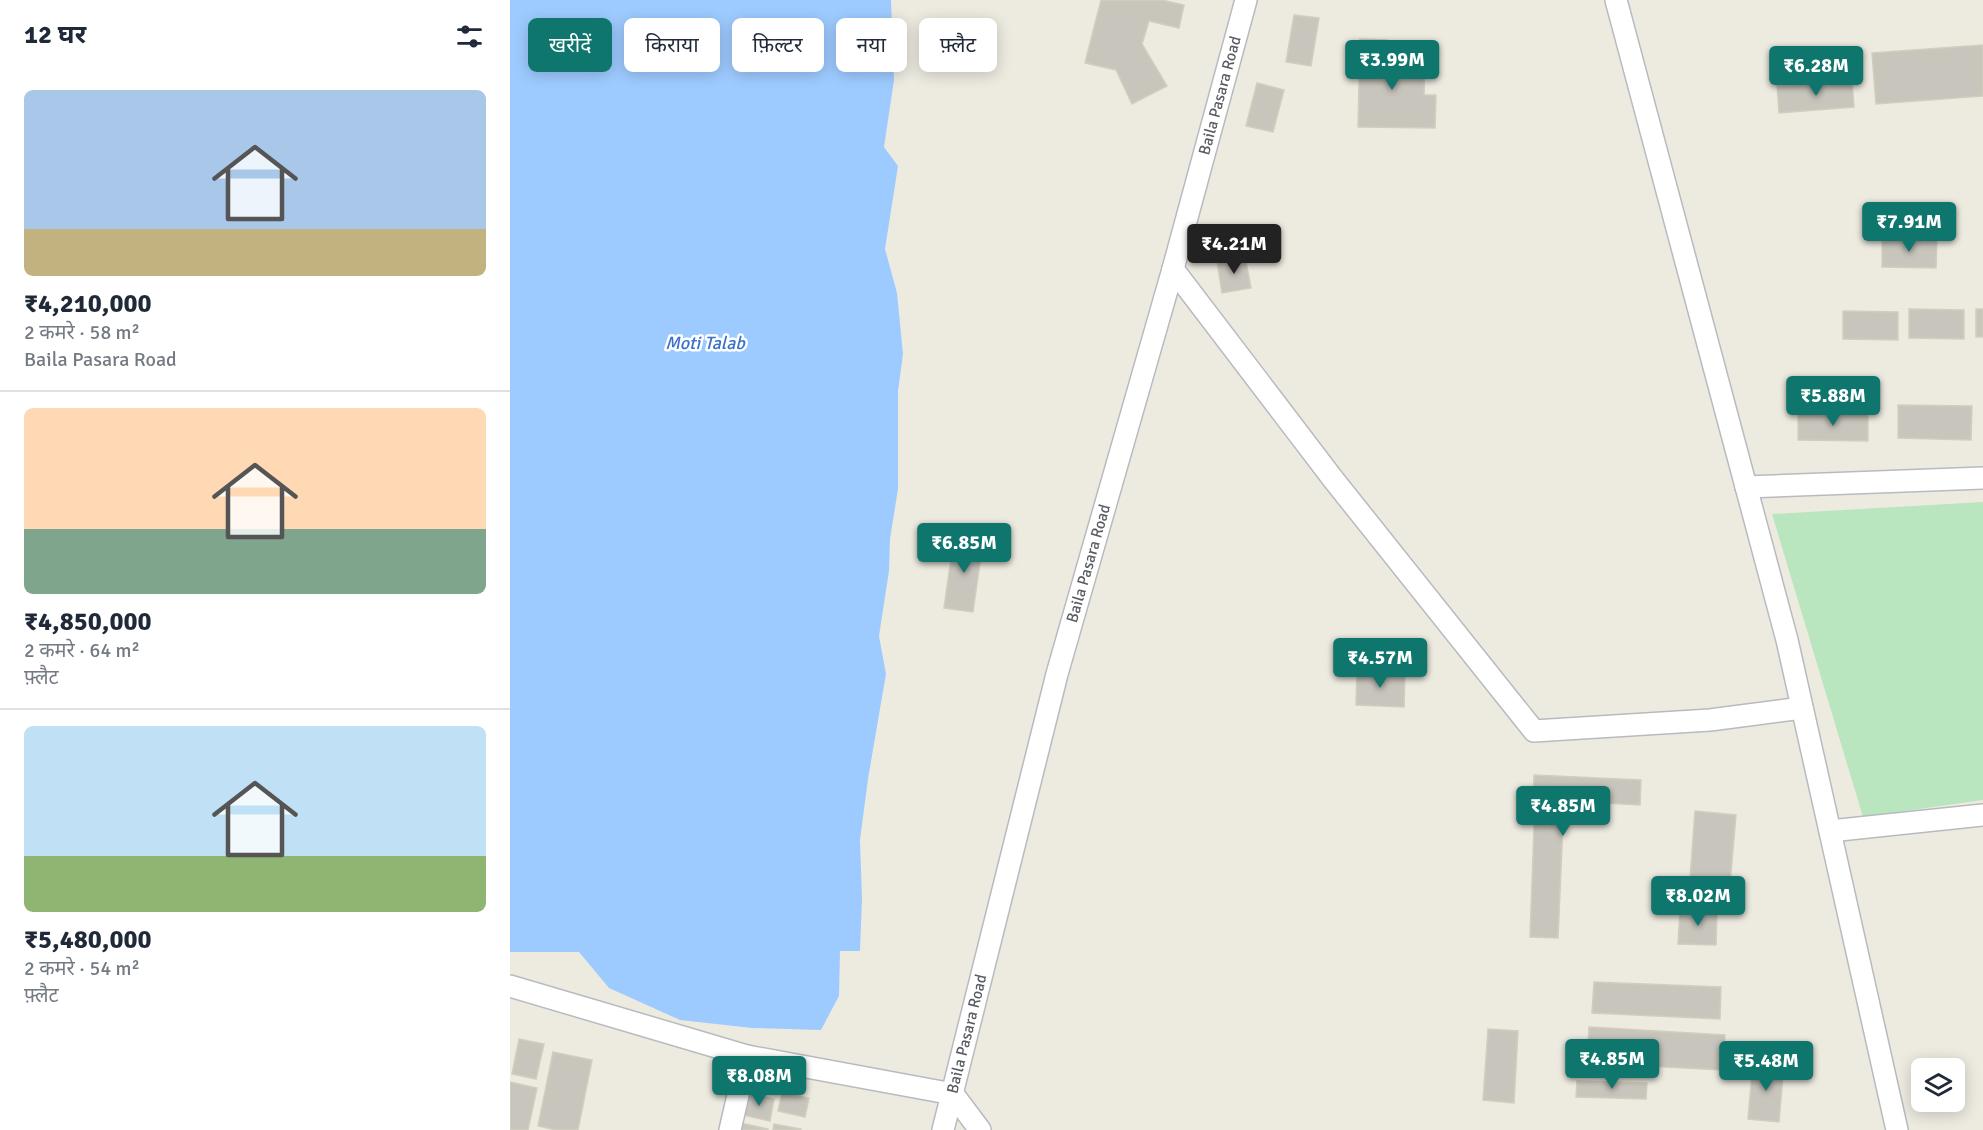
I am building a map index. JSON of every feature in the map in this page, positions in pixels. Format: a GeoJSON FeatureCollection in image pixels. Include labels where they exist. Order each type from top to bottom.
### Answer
{"type":"FeatureCollection","features":[{"type":"Feature","properties":{"kind":"street","name":"Baila Pasara Road"},"geometry":{"type":"LineString","coordinates":[[944,1130],[1057,674],[1173,269],[1246,0]]}},
{"type":"Feature","properties":{"kind":"street"},"geometry":{"type":"LineString","coordinates":[[1616,0],[1787,640],[1897,1130]]}},
{"type":"Feature","properties":{"kind":"street"},"geometry":{"type":"LineString","coordinates":[[1173,269],[1333,479],[1534,731],[1710,720],[1802,708]]}},
{"type":"Feature","properties":{"kind":"street"},"geometry":{"type":"LineString","coordinates":[[1746,487],[1983,478]]}},
{"type":"Feature","properties":{"kind":"street"},"geometry":{"type":"LineString","coordinates":[[1830,831],[1983,815]]}},
{"type":"Feature","properties":{"kind":"street"},"geometry":{"type":"LineString","coordinates":[[510,986],[747,1056],[953,1094],[980,1130]]}},
{"type":"Feature","properties":{"kind":"street"},"geometry":{"type":"LineString","coordinates":[[730,1130],[747,1056]]}},
{"type":"Feature","properties":{"kind":"green space"},"geometry":{"type":"Polygon","coordinates":[[[1983,502],[1983,800],[1863,817],[1772,514],[1983,502]]]}},
{"type":"Feature","properties":{"kind":"water","name":"Moti Talab"},"geometry":{"type":"Polygon","coordinates":[[[510,0],[891,0],[892,18],[836,18],[836,72],[894,72],[884,147],[898,166],[885,249],[897,293],[903,354],[898,391],[898,489],[879,636],[886,674],[860,840],[862,898],[860,951],[840,951],[839,996],[821,1030],[752,1028],[680,1020],[609,988],[579,952],[510,952],[510,0]]]}},
{"type":"Feature","properties":{"kind":"building"},"geometry":{"type":"Polygon","coordinates":[[[1101,0],[1162,0],[1184,5],[1179,28],[1149,21],[1142,44],[1167,86],[1132,104],[1116,70],[1085,63],[1101,0]]]}},
{"type":"Feature","properties":{"kind":"building"},"geometry":{"type":"Polygon","coordinates":[[[1294,15],[1319,18],[1311,66],[1286,62],[1294,15]]]}},
{"type":"Feature","properties":{"kind":"building"},"geometry":{"type":"Polygon","coordinates":[[[1360,39],[1387,40],[1386,60],[1425,61],[1424,95],[1436,95],[1435,128],[1358,127],[1360,39]]]}},
{"type":"Feature","properties":{"kind":"building"},"geometry":{"type":"Polygon","coordinates":[[[1983,45],[1983,96],[1876,104],[1872,53],[1983,45]]]}},
{"type":"Feature","properties":{"kind":"building"},"geometry":{"type":"Polygon","coordinates":[[[1852,80],[1854,107],[1779,113],[1777,86],[1852,80]]]}},
{"type":"Feature","properties":{"kind":"building"},"geometry":{"type":"Polygon","coordinates":[[[1257,83],[1284,90],[1273,132],[1246,126],[1257,83]]]}},
{"type":"Feature","properties":{"kind":"building"},"geometry":{"type":"Polygon","coordinates":[[[1882,239],[1937,240],[1936,268],[1882,267],[1882,239]]]}},
{"type":"Feature","properties":{"kind":"building"},"geometry":{"type":"Polygon","coordinates":[[[1245,256],[1251,288],[1222,293],[1217,261],[1245,256]]]}},
{"type":"Feature","properties":{"kind":"building"},"geometry":{"type":"Polygon","coordinates":[[[1909,309],[1964,310],[1964,339],[1909,338],[1909,309]]]}},
{"type":"Feature","properties":{"kind":"building"},"geometry":{"type":"Polygon","coordinates":[[[1976,309],[1983,309],[1983,337],[1976,337],[1976,309]]]}},
{"type":"Feature","properties":{"kind":"building"},"geometry":{"type":"Polygon","coordinates":[[[1843,311],[1898,312],[1898,340],[1843,339],[1843,311]]]}},
{"type":"Feature","properties":{"kind":"building"},"geometry":{"type":"Polygon","coordinates":[[[1898,405],[1972,406],[1971,440],[1898,438],[1898,405]]]}},
{"type":"Feature","properties":{"kind":"building"},"geometry":{"type":"Polygon","coordinates":[[[1798,413],[1868,413],[1868,441],[1798,440],[1798,413]]]}},
{"type":"Feature","properties":{"kind":"building"},"geometry":{"type":"Polygon","coordinates":[[[954,537],[983,541],[973,612],[944,608],[954,537]]]}},
{"type":"Feature","properties":{"kind":"building"},"geometry":{"type":"Polygon","coordinates":[[[1357,671],[1405,673],[1404,707],[1356,705],[1357,671]]]}},
{"type":"Feature","properties":{"kind":"building"},"geometry":{"type":"Polygon","coordinates":[[[1534,775],[1641,780],[1640,805],[1564,801],[1558,938],[1530,937],[1534,775]]]}},
{"type":"Feature","properties":{"kind":"building"},"geometry":{"type":"Polygon","coordinates":[[[1695,811],[1736,815],[1729,896],[1689,892],[1695,811]]]}},
{"type":"Feature","properties":{"kind":"building"},"geometry":{"type":"Polygon","coordinates":[[[1680,909],[1717,911],[1716,945],[1678,944],[1680,909]]]}},
{"type":"Feature","properties":{"kind":"building"},"geometry":{"type":"Polygon","coordinates":[[[1594,982],[1721,987],[1720,1019],[1592,1013],[1594,982]]]}},
{"type":"Feature","properties":{"kind":"building"},"geometry":{"type":"Polygon","coordinates":[[[1589,1027],[1725,1035],[1723,1070],[1587,1063],[1589,1027]]]}},
{"type":"Feature","properties":{"kind":"building"},"geometry":{"type":"Polygon","coordinates":[[[1488,1029],[1518,1031],[1514,1103],[1483,1100],[1488,1029]]]}},
{"type":"Feature","properties":{"kind":"building"},"geometry":{"type":"Polygon","coordinates":[[[519,1039],[544,1044],[536,1079],[512,1074],[519,1039]]]}},
{"type":"Feature","properties":{"kind":"building"},"geometry":{"type":"Polygon","coordinates":[[[553,1052],[592,1060],[578,1130],[556,1130],[538,1126],[553,1052]]]}},
{"type":"Feature","properties":{"kind":"building"},"geometry":{"type":"Polygon","coordinates":[[[1753,1062],[1784,1064],[1779,1122],[1748,1119],[1753,1062]]]}},
{"type":"Feature","properties":{"kind":"building"},"geometry":{"type":"Polygon","coordinates":[[[1577,1081],[1647,1083],[1646,1099],[1576,1097],[1577,1081]]]}},
{"type":"Feature","properties":{"kind":"building"},"geometry":{"type":"Polygon","coordinates":[[[510,1082],[537,1088],[528,1130],[510,1130],[510,1082]]]}},
{"type":"Feature","properties":{"kind":"building"},"geometry":{"type":"Polygon","coordinates":[[[748,1093],[774,1099],[770,1121],[743,1115],[748,1093]]]}},
{"type":"Feature","properties":{"kind":"building"},"geometry":{"type":"Polygon","coordinates":[[[782,1093],[809,1098],[805,1117],[778,1111],[782,1093]]]}},
{"type":"Feature","properties":{"kind":"building"},"geometry":{"type":"Polygon","coordinates":[[[736,1122],[768,1129],[768,1130],[735,1130],[736,1122]]]}},
{"type":"Feature","properties":{"kind":"building"},"geometry":{"type":"Polygon","coordinates":[[[774,1124],[801,1129],[801,1130],[773,1130],[774,1124]]]}}]}
